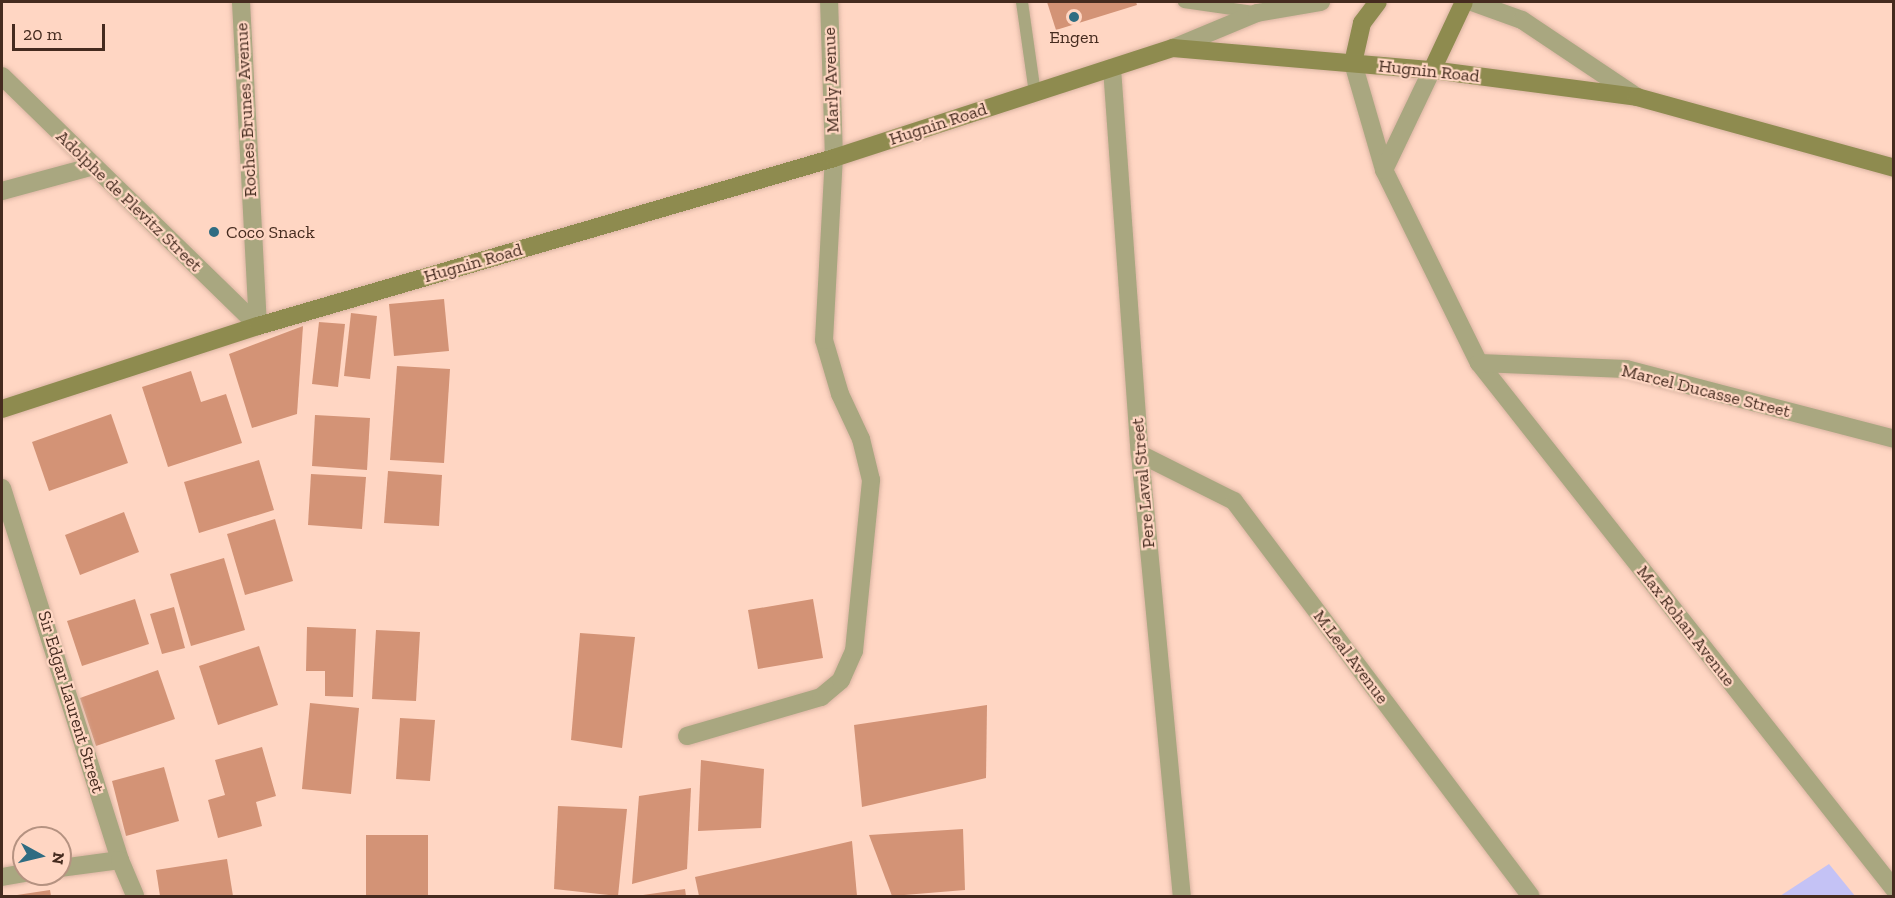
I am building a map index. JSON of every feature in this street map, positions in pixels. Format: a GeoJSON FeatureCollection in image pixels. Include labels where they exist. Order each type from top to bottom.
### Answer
{"type":"FeatureCollection","features":[{"type":"Feature","properties":{"kind":"main road"},"geometry":{"type":"LineString","coordinates":[[1353,63],[1362,23],[1378,2]]}},
{"type":"Feature","properties":{"kind":"main road"},"geometry":{"type":"LineString","coordinates":[[1432,70],[1464,2]]}},
{"type":"Feature","properties":{"kind":"main road","name":"Hugnin Road"},"geometry":{"type":"LineString","coordinates":[[2,409],[258,326],[834,158],[1173,48],[1432,70],[1637,97],[1893,168]]}},
{"type":"Feature","properties":{"kind":"street","name":"Roches Brunes Avenue"},"geometry":{"type":"LineString","coordinates":[[241,2],[258,326]]}},
{"type":"Feature","properties":{"kind":"street","name":"Marly Avenue"},"geometry":{"type":"LineString","coordinates":[[687,736],[821,697],[841,680],[854,651],[871,480],[861,439],[840,394],[824,340],[834,158],[829,2]]}},
{"type":"Feature","properties":{"kind":"street"},"geometry":{"type":"LineString","coordinates":[[1173,48],[1257,13],[1321,2]]}},
{"type":"Feature","properties":{"kind":"street"},"geometry":{"type":"LineString","coordinates":[[1472,2],[1522,20],[1637,97]]}},
{"type":"Feature","properties":{"kind":"street","name":"Max Rohan Avenue"},"geometry":{"type":"LineString","coordinates":[[1353,63],[1384,170],[1479,363],[1893,889]]}},
{"type":"Feature","properties":{"kind":"street","name":"Pere Laval Street"},"geometry":{"type":"LineString","coordinates":[[1112,68],[1140,454],[1182,897]]}},
{"type":"Feature","properties":{"kind":"street"},"geometry":{"type":"LineString","coordinates":[[1384,170],[1432,70]]}},
{"type":"Feature","properties":{"kind":"street","name":"Adolphe de Plevitz Street"},"geometry":{"type":"LineString","coordinates":[[2,76],[258,326]]}},
{"type":"Feature","properties":{"kind":"street"},"geometry":{"type":"LineString","coordinates":[[2,191],[94,166]]}},
{"type":"Feature","properties":{"kind":"street","name":"Marcel Ducasse Street"},"geometry":{"type":"LineString","coordinates":[[1479,363],[1626,369],[1893,439]]}},
{"type":"Feature","properties":{"kind":"street","name":"M.Leal Avenue"},"geometry":{"type":"LineString","coordinates":[[1140,454],[1234,501],[1531,897]]}},
{"type":"Feature","properties":{"kind":"street","name":"Sir Edgar Laurent Street"},"geometry":{"type":"LineString","coordinates":[[2,488],[120,860],[135,897]]}},
{"type":"Feature","properties":{"kind":"street"},"geometry":{"type":"LineString","coordinates":[[72,866],[120,860]]}},
{"type":"Feature","properties":{"kind":"lane"},"geometry":{"type":"LineString","coordinates":[[1022,2],[1035,93]]}},
{"type":"Feature","properties":{"kind":"lane"},"geometry":{"type":"LineString","coordinates":[[1184,2],[1257,13]]}},
{"type":"Feature","properties":{"kind":"shaded area"},"geometry":{"type":"Polygon","coordinates":[[[1829,864],[1855,896],[1780,896],[1829,864]]]}},
{"type":"Feature","properties":{"kind":"building","name":"Engen"},"geometry":{"type":"Polygon","coordinates":[[[1047,2],[1136,2],[1137,5],[1056,30],[1047,2]]]}},
{"type":"Feature","properties":{"kind":"building"},"geometry":{"type":"Polygon","coordinates":[[[444,299],[449,351],[394,356],[389,304],[444,299]]]}},
{"type":"Feature","properties":{"kind":"building"},"geometry":{"type":"Polygon","coordinates":[[[351,313],[377,316],[370,379],[344,376],[351,313]]]}},
{"type":"Feature","properties":{"kind":"building"},"geometry":{"type":"Polygon","coordinates":[[[319,322],[345,324],[338,387],[312,384],[319,322]]]}},
{"type":"Feature","properties":{"kind":"building"},"geometry":{"type":"Polygon","coordinates":[[[303,326],[297,414],[252,428],[229,354],[303,326]]]}},
{"type":"Feature","properties":{"kind":"building"},"geometry":{"type":"Polygon","coordinates":[[[397,366],[450,369],[444,463],[390,460],[397,366]]]}},
{"type":"Feature","properties":{"kind":"building"},"geometry":{"type":"Polygon","coordinates":[[[191,371],[201,402],[226,394],[242,443],[168,467],[142,387],[191,371]]]}},
{"type":"Feature","properties":{"kind":"building"},"geometry":{"type":"Polygon","coordinates":[[[111,414],[128,463],[49,491],[32,442],[111,414]]]}},
{"type":"Feature","properties":{"kind":"building"},"geometry":{"type":"Polygon","coordinates":[[[315,415],[370,418],[367,470],[312,466],[315,415]]]}},
{"type":"Feature","properties":{"kind":"building"},"geometry":{"type":"Polygon","coordinates":[[[259,460],[274,510],[199,533],[184,482],[259,460]]]}},
{"type":"Feature","properties":{"kind":"building"},"geometry":{"type":"Polygon","coordinates":[[[388,471],[442,475],[439,526],[384,523],[388,471]]]}},
{"type":"Feature","properties":{"kind":"building"},"geometry":{"type":"Polygon","coordinates":[[[311,474],[366,477],[362,529],[308,525],[311,474]]]}},
{"type":"Feature","properties":{"kind":"building"},"geometry":{"type":"Polygon","coordinates":[[[124,512],[139,552],[80,575],[65,535],[124,512]]]}},
{"type":"Feature","properties":{"kind":"building"},"geometry":{"type":"Polygon","coordinates":[[[275,519],[293,581],[245,595],[227,534],[275,519]]]}},
{"type":"Feature","properties":{"kind":"building"},"geometry":{"type":"Polygon","coordinates":[[[224,558],[245,630],[191,646],[170,574],[224,558]]]}},
{"type":"Feature","properties":{"kind":"building"},"geometry":{"type":"Polygon","coordinates":[[[135,599],[149,644],[82,666],[67,621],[135,599]]]}},
{"type":"Feature","properties":{"kind":"building"},"geometry":{"type":"Polygon","coordinates":[[[813,599],[823,658],[758,669],[748,610],[813,599]]]}},
{"type":"Feature","properties":{"kind":"building"},"geometry":{"type":"Polygon","coordinates":[[[174,607],[185,648],[162,654],[150,614],[174,607]]]}},
{"type":"Feature","properties":{"kind":"building"},"geometry":{"type":"Polygon","coordinates":[[[307,627],[356,629],[353,697],[325,696],[325,671],[306,671],[307,627]]]}},
{"type":"Feature","properties":{"kind":"building"},"geometry":{"type":"Polygon","coordinates":[[[376,630],[420,632],[416,701],[372,699],[376,630]]]}},
{"type":"Feature","properties":{"kind":"building"},"geometry":{"type":"Polygon","coordinates":[[[580,633],[635,637],[622,748],[571,740],[580,633]]]}},
{"type":"Feature","properties":{"kind":"building"},"geometry":{"type":"Polygon","coordinates":[[[259,646],[278,705],[218,725],[199,666],[259,646]]]}},
{"type":"Feature","properties":{"kind":"building"},"geometry":{"type":"Polygon","coordinates":[[[158,670],[175,719],[96,746],[80,698],[158,670]]]}},
{"type":"Feature","properties":{"kind":"building"},"geometry":{"type":"Polygon","coordinates":[[[310,703],[359,708],[351,794],[302,789],[310,703]]]}},
{"type":"Feature","properties":{"kind":"building"},"geometry":{"type":"Polygon","coordinates":[[[987,705],[986,778],[862,807],[854,725],[987,705]]]}},
{"type":"Feature","properties":{"kind":"building"},"geometry":{"type":"Polygon","coordinates":[[[400,718],[435,720],[430,781],[396,779],[400,718]]]}},
{"type":"Feature","properties":{"kind":"building"},"geometry":{"type":"Polygon","coordinates":[[[262,747],[276,796],[256,802],[262,826],[218,838],[208,800],[225,795],[215,760],[262,747]]]}},
{"type":"Feature","properties":{"kind":"building"},"geometry":{"type":"Polygon","coordinates":[[[701,760],[764,769],[761,828],[698,831],[701,760]]]}},
{"type":"Feature","properties":{"kind":"building"},"geometry":{"type":"Polygon","coordinates":[[[164,767],[179,821],[126,836],[112,781],[164,767]]]}},
{"type":"Feature","properties":{"kind":"building"},"geometry":{"type":"Polygon","coordinates":[[[691,788],[687,869],[632,884],[639,796],[691,788]]]}},
{"type":"Feature","properties":{"kind":"building"},"geometry":{"type":"Polygon","coordinates":[[[558,806],[627,809],[618,896],[554,889],[558,806]]]}},
{"type":"Feature","properties":{"kind":"building"},"geometry":{"type":"Polygon","coordinates":[[[963,829],[965,890],[892,896],[869,835],[963,829]]]}},
{"type":"Feature","properties":{"kind":"building"},"geometry":{"type":"Polygon","coordinates":[[[366,835],[428,835],[428,896],[366,896],[366,835]]]}},
{"type":"Feature","properties":{"kind":"building"},"geometry":{"type":"Polygon","coordinates":[[[852,841],[857,896],[699,896],[695,877],[852,841]]]}},
{"type":"Feature","properties":{"kind":"building"},"geometry":{"type":"Polygon","coordinates":[[[227,859],[233,896],[160,896],[156,870],[227,859]]]}},
{"type":"Feature","properties":{"kind":"building"},"geometry":{"type":"Polygon","coordinates":[[[685,889],[686,896],[643,896],[643,895],[685,889]]]}},
{"type":"Feature","properties":{"kind":"building"},"geometry":{"type":"Polygon","coordinates":[[[50,890],[51,896],[17,896],[17,895],[50,890]]]}},
{"type":"Feature","properties":{"kind":"place","name":"Engen"},"geometry":{"type":"Point","coordinates":[1074,17]}},
{"type":"Feature","properties":{"kind":"place","name":"Coco Snack"},"geometry":{"type":"Point","coordinates":[214,232]}}]}
